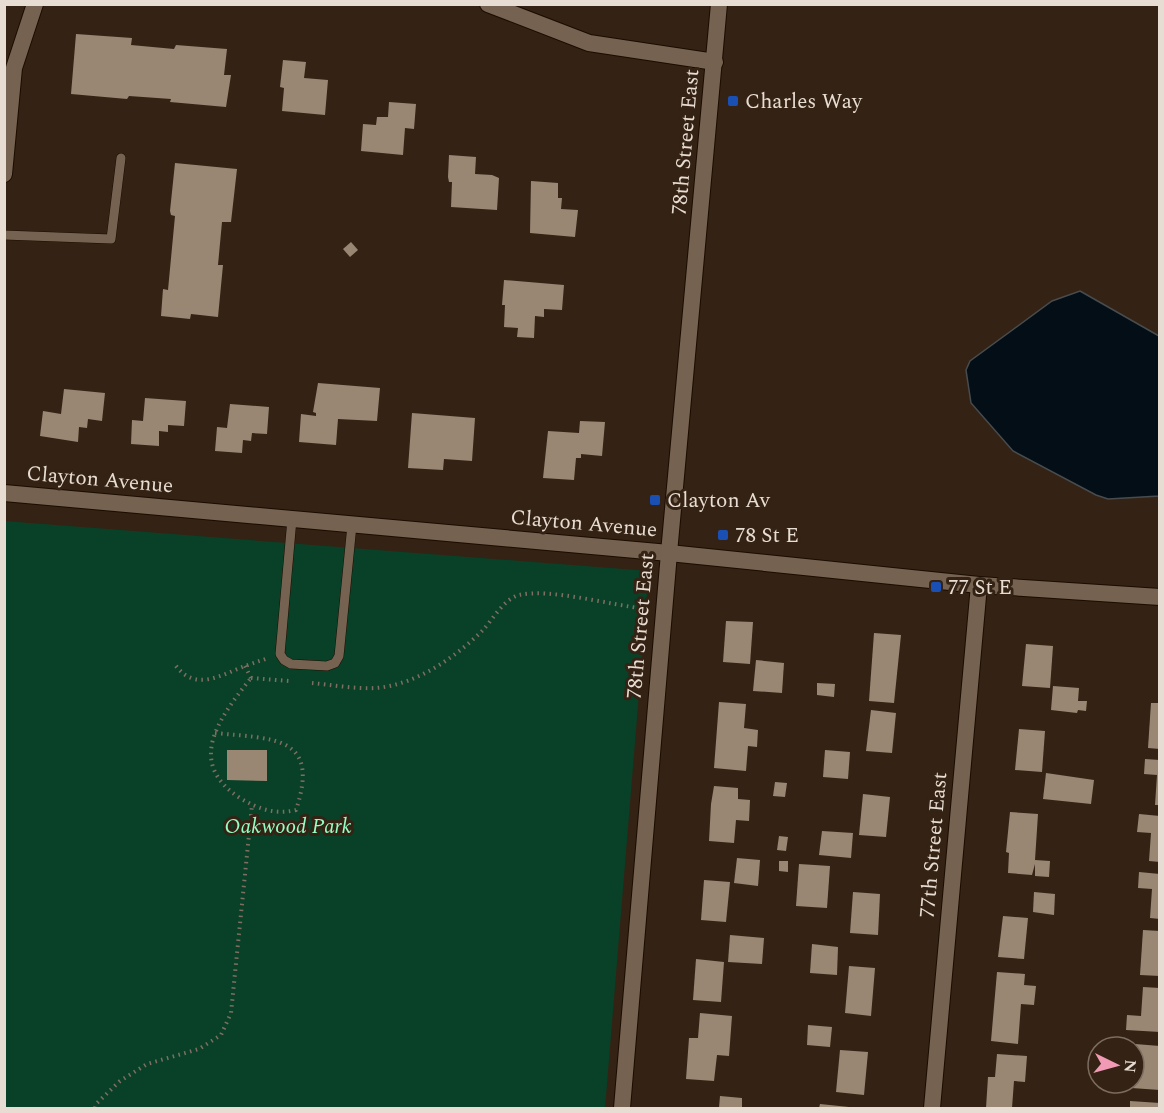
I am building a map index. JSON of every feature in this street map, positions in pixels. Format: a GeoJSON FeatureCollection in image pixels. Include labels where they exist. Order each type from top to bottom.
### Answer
{"type":"FeatureCollection","features":[{"type":"Feature","properties":{"kind":"street"},"geometry":{"type":"LineString","coordinates":[[4,174],[14,68],[35,4]]}},
{"type":"Feature","properties":{"kind":"street"},"geometry":{"type":"LineString","coordinates":[[488,4],[589,43],[715,62]]}},
{"type":"Feature","properties":{"kind":"street","name":"78th Street East"},"geometry":{"type":"LineString","coordinates":[[622,1108],[719,4]]}},
{"type":"Feature","properties":{"kind":"street","name":"Clayton Avenue"},"geometry":{"type":"LineString","coordinates":[[4,494],[669,553],[979,585],[1160,597]]}},
{"type":"Feature","properties":{"kind":"street","name":"77th Street East"},"geometry":{"type":"LineString","coordinates":[[932,1108],[979,585]]}},
{"type":"Feature","properties":{"kind":"lane"},"geometry":{"type":"LineString","coordinates":[[4,235],[111,239],[121,158]]}},
{"type":"Feature","properties":{"kind":"lane"},"geometry":{"type":"LineString","coordinates":[[292,519],[280,654],[291,664],[327,666],[335,663],[339,656],[352,525]]}},
{"type":"Feature","properties":{"kind":"path"},"geometry":{"type":"LineString","coordinates":[[307,683],[374,688],[408,681],[460,649],[516,596],[537,593],[664,611]]}},
{"type":"Feature","properties":{"kind":"path"},"geometry":{"type":"LineString","coordinates":[[176,666],[183,676],[202,681],[218,678],[280,654]]}},
{"type":"Feature","properties":{"kind":"path"},"geometry":{"type":"LineString","coordinates":[[245,666],[251,678]]}},
{"type":"Feature","properties":{"kind":"path"},"geometry":{"type":"LineString","coordinates":[[251,678],[295,682]]}},
{"type":"Feature","properties":{"kind":"path"},"geometry":{"type":"LineString","coordinates":[[215,733],[278,742],[293,748],[304,766],[303,791],[296,810],[283,813],[252,805],[221,784],[213,769],[211,750],[215,733],[224,712],[251,678]]}},
{"type":"Feature","properties":{"kind":"path"},"geometry":{"type":"LineString","coordinates":[[94,1108],[120,1081],[147,1064],[199,1049],[221,1035],[231,1013],[252,805]]}},
{"type":"Feature","properties":{"kind":"green space","name":"Oakwood Park"},"geometry":{"type":"Polygon","coordinates":[[[4,521],[649,571],[605,1108],[5,1108],[4,521]]]}},
{"type":"Feature","properties":{"kind":"shaded area"},"geometry":{"type":"Polygon","coordinates":[[[1080,291],[1159,336],[1159,496],[1108,499],[1096,495],[1013,451],[971,403],[966,370],[970,361],[1052,301],[1080,291]]]}},
{"type":"Feature","properties":{"kind":"building"},"geometry":{"type":"Polygon","coordinates":[[[76,34],[132,38],[131,45],[174,49],[176,45],[227,49],[224,75],[231,75],[226,107],[170,102],[171,99],[129,96],[127,99],[71,94],[76,34]]]}},
{"type":"Feature","properties":{"kind":"building"},"geometry":{"type":"Polygon","coordinates":[[[283,60],[306,62],[304,78],[328,80],[325,115],[282,111],[284,88],[280,87],[283,60]]]}},
{"type":"Feature","properties":{"kind":"building"},"geometry":{"type":"Polygon","coordinates":[[[389,102],[416,104],[414,129],[405,128],[403,155],[361,151],[363,124],[376,125],[377,117],[388,117],[389,102]]]}},
{"type":"Feature","properties":{"kind":"building"},"geometry":{"type":"Polygon","coordinates":[[[449,155],[476,157],[475,174],[492,175],[499,178],[497,210],[451,207],[452,182],[449,182],[448,177],[449,155]]]}},
{"type":"Feature","properties":{"kind":"building"},"geometry":{"type":"Polygon","coordinates":[[[175,163],[237,169],[231,222],[222,222],[218,265],[223,265],[218,317],[191,314],[190,319],[161,316],[163,289],[168,290],[175,216],[171,215],[170,211],[175,163]]]}},
{"type":"Feature","properties":{"kind":"building"},"geometry":{"type":"Polygon","coordinates":[[[531,181],[558,183],[558,198],[562,198],[561,209],[578,210],[575,237],[530,233],[531,181]]]}},
{"type":"Feature","properties":{"kind":"building"},"geometry":{"type":"Polygon","coordinates":[[[351,242],[358,250],[350,257],[343,249],[351,242]]]}},
{"type":"Feature","properties":{"kind":"building"},"geometry":{"type":"Polygon","coordinates":[[[504,280],[564,285],[562,310],[544,309],[544,317],[535,316],[534,338],[517,337],[518,328],[504,327],[505,305],[502,305],[504,280]]]}},
{"type":"Feature","properties":{"kind":"building"},"geometry":{"type":"Polygon","coordinates":[[[318,383],[380,388],[377,421],[338,419],[336,445],[299,442],[301,414],[316,416],[313,412],[318,383]]]}},
{"type":"Feature","properties":{"kind":"building"},"geometry":{"type":"Polygon","coordinates":[[[64,389],[105,393],[102,421],[88,419],[87,428],[79,427],[78,442],[40,436],[43,411],[61,414],[64,389]]]}},
{"type":"Feature","properties":{"kind":"building"},"geometry":{"type":"Polygon","coordinates":[[[145,398],[186,401],[184,426],[168,425],[168,432],[159,431],[159,446],[131,444],[132,420],[143,421],[145,398]]]}},
{"type":"Feature","properties":{"kind":"building"},"geometry":{"type":"Polygon","coordinates":[[[230,404],[269,407],[267,434],[252,433],[251,441],[243,440],[242,453],[215,451],[217,427],[227,428],[230,404]]]}},
{"type":"Feature","properties":{"kind":"building"},"geometry":{"type":"Polygon","coordinates":[[[412,413],[475,418],[472,461],[444,459],[443,470],[408,468],[412,413]]]}},
{"type":"Feature","properties":{"kind":"building"},"geometry":{"type":"Polygon","coordinates":[[[580,421],[605,422],[602,456],[581,454],[581,458],[576,458],[574,480],[543,478],[548,431],[579,433],[580,421]]]}},
{"type":"Feature","properties":{"kind":"building"},"geometry":{"type":"Polygon","coordinates":[[[726,621],[753,622],[750,664],[723,662],[726,621]]]}},
{"type":"Feature","properties":{"kind":"building"},"geometry":{"type":"Polygon","coordinates":[[[874,633],[901,635],[894,703],[869,701],[874,633]]]}},
{"type":"Feature","properties":{"kind":"building"},"geometry":{"type":"Polygon","coordinates":[[[1026,644],[1053,646],[1050,688],[1022,686],[1026,644]]]}},
{"type":"Feature","properties":{"kind":"building"},"geometry":{"type":"Polygon","coordinates":[[[756,660],[784,663],[782,693],[753,691],[756,660]]]}},
{"type":"Feature","properties":{"kind":"building"},"geometry":{"type":"Polygon","coordinates":[[[817,683],[835,684],[834,697],[817,695],[817,683]]]}},
{"type":"Feature","properties":{"kind":"building"},"geometry":{"type":"Polygon","coordinates":[[[1053,686],[1079,688],[1078,701],[1087,701],[1086,711],[1078,710],[1077,713],[1051,710],[1053,686]]]}},
{"type":"Feature","properties":{"kind":"building"},"geometry":{"type":"Polygon","coordinates":[[[719,702],[746,704],[744,728],[758,730],[757,747],[748,746],[746,771],[714,768],[719,702]]]}},
{"type":"Feature","properties":{"kind":"building"},"geometry":{"type":"Polygon","coordinates":[[[1151,703],[1160,703],[1160,749],[1148,748],[1151,703]]]}},
{"type":"Feature","properties":{"kind":"building"},"geometry":{"type":"Polygon","coordinates":[[[871,710],[896,713],[892,753],[866,751],[871,710]]]}},
{"type":"Feature","properties":{"kind":"building"},"geometry":{"type":"Polygon","coordinates":[[[1019,729],[1045,731],[1042,772],[1015,770],[1019,729]]]}},
{"type":"Feature","properties":{"kind":"building"},"geometry":{"type":"Polygon","coordinates":[[[227,750],[267,750],[267,781],[227,780],[227,750]]]}},
{"type":"Feature","properties":{"kind":"building"},"geometry":{"type":"Polygon","coordinates":[[[825,750],[850,752],[848,779],[823,777],[825,750]]]}},
{"type":"Feature","properties":{"kind":"building"},"geometry":{"type":"Polygon","coordinates":[[[1145,759],[1160,760],[1160,805],[1155,805],[1157,775],[1144,774],[1145,759]]]}},
{"type":"Feature","properties":{"kind":"building"},"geometry":{"type":"Polygon","coordinates":[[[1046,773],[1094,780],[1091,804],[1043,799],[1046,773]]]}},
{"type":"Feature","properties":{"kind":"building"},"geometry":{"type":"Polygon","coordinates":[[[775,782],[787,783],[785,797],[773,796],[775,782]]]}},
{"type":"Feature","properties":{"kind":"building"},"geometry":{"type":"Polygon","coordinates":[[[714,786],[738,788],[738,799],[750,800],[749,821],[736,820],[734,843],[709,841],[714,786]]]}},
{"type":"Feature","properties":{"kind":"building"},"geometry":{"type":"Polygon","coordinates":[[[863,794],[890,797],[886,837],[859,835],[863,794]]]}},
{"type":"Feature","properties":{"kind":"building"},"geometry":{"type":"Polygon","coordinates":[[[1010,812],[1038,814],[1035,860],[1050,861],[1049,877],[1035,876],[1035,864],[1032,875],[1008,873],[1009,853],[1006,852],[1010,812]]]}},
{"type":"Feature","properties":{"kind":"building"},"geometry":{"type":"Polygon","coordinates":[[[1139,814],[1160,816],[1160,862],[1149,861],[1151,833],[1137,832],[1139,814]]]}},
{"type":"Feature","properties":{"kind":"building"},"geometry":{"type":"Polygon","coordinates":[[[822,831],[853,833],[851,858],[819,855],[822,831]]]}},
{"type":"Feature","properties":{"kind":"building"},"geometry":{"type":"Polygon","coordinates":[[[779,836],[788,837],[786,851],[777,850],[779,836]]]}},
{"type":"Feature","properties":{"kind":"building"},"geometry":{"type":"Polygon","coordinates":[[[737,858],[760,860],[758,886],[734,883],[737,858]]]}},
{"type":"Feature","properties":{"kind":"building"},"geometry":{"type":"Polygon","coordinates":[[[779,861],[788,861],[788,872],[779,871],[779,861]]]}},
{"type":"Feature","properties":{"kind":"building"},"geometry":{"type":"Polygon","coordinates":[[[799,864],[830,866],[827,908],[796,906],[799,864]]]}},
{"type":"Feature","properties":{"kind":"building"},"geometry":{"type":"Polygon","coordinates":[[[1139,872],[1160,874],[1160,919],[1150,918],[1152,889],[1138,888],[1139,872]]]}},
{"type":"Feature","properties":{"kind":"building"},"geometry":{"type":"Polygon","coordinates":[[[704,880],[730,882],[726,922],[701,920],[704,880]]]}},
{"type":"Feature","properties":{"kind":"building"},"geometry":{"type":"Polygon","coordinates":[[[853,892],[880,894],[878,935],[850,933],[853,892]]]}},
{"type":"Feature","properties":{"kind":"building"},"geometry":{"type":"Polygon","coordinates":[[[1034,892],[1055,894],[1054,915],[1033,912],[1034,892]]]}},
{"type":"Feature","properties":{"kind":"building"},"geometry":{"type":"Polygon","coordinates":[[[1003,916],[1028,918],[1024,959],[998,957],[1003,916]]]}},
{"type":"Feature","properties":{"kind":"building"},"geometry":{"type":"Polygon","coordinates":[[[1143,930],[1160,931],[1160,976],[1140,975],[1143,930]]]}},
{"type":"Feature","properties":{"kind":"building"},"geometry":{"type":"Polygon","coordinates":[[[730,935],[764,938],[762,964],[728,962],[730,935]]]}},
{"type":"Feature","properties":{"kind":"building"},"geometry":{"type":"Polygon","coordinates":[[[812,944],[838,947],[837,975],[810,973],[812,944]]]}},
{"type":"Feature","properties":{"kind":"building"},"geometry":{"type":"Polygon","coordinates":[[[696,959],[724,962],[721,1002],[693,1000],[696,959]]]}},
{"type":"Feature","properties":{"kind":"building"},"geometry":{"type":"Polygon","coordinates":[[[849,966],[875,968],[871,1016],[845,1013],[849,966]]]}},
{"type":"Feature","properties":{"kind":"building"},"geometry":{"type":"Polygon","coordinates":[[[997,972],[1025,974],[1024,985],[1036,986],[1034,1005],[1021,1004],[1018,1044],[991,1041],[997,972]]]}},
{"type":"Feature","properties":{"kind":"building"},"geometry":{"type":"Polygon","coordinates":[[[1143,987],[1160,988],[1160,1032],[1126,1030],[1127,1015],[1141,1016],[1143,987]]]}},
{"type":"Feature","properties":{"kind":"building"},"geometry":{"type":"Polygon","coordinates":[[[700,1013],[732,1016],[729,1056],[717,1055],[714,1081],[686,1079],[689,1038],[698,1038],[700,1013]]]}},
{"type":"Feature","properties":{"kind":"building"},"geometry":{"type":"Polygon","coordinates":[[[808,1025],[832,1027],[830,1047],[807,1045],[808,1025]]]}},
{"type":"Feature","properties":{"kind":"building"},"geometry":{"type":"Polygon","coordinates":[[[1146,1045],[1160,1046],[1160,1090],[1146,1089],[1146,1045]]]}},
{"type":"Feature","properties":{"kind":"building"},"geometry":{"type":"Polygon","coordinates":[[[840,1050],[868,1052],[864,1095],[836,1092],[840,1050]]]}},
{"type":"Feature","properties":{"kind":"building"},"geometry":{"type":"Polygon","coordinates":[[[997,1054],[1027,1056],[1025,1082],[1014,1081],[1012,1108],[986,1108],[988,1077],[995,1077],[997,1054]]]}},
{"type":"Feature","properties":{"kind":"building"},"geometry":{"type":"Polygon","coordinates":[[[720,1096],[742,1098],[742,1108],[719,1108],[720,1096]]]}},
{"type":"Feature","properties":{"kind":"building"},"geometry":{"type":"Polygon","coordinates":[[[1130,1101],[1160,1103],[1160,1108],[1130,1108],[1130,1101]]]}},
{"type":"Feature","properties":{"kind":"building"},"geometry":{"type":"Polygon","coordinates":[[[820,1104],[849,1107],[849,1108],[819,1108],[820,1104]]]}},
{"type":"Feature","properties":{"kind":"place","name":"Charles Way"},"geometry":{"type":"Point","coordinates":[733,101]}},
{"type":"Feature","properties":{"kind":"place","name":"Clayton Av"},"geometry":{"type":"Point","coordinates":[655,500]}},
{"type":"Feature","properties":{"kind":"place","name":"78 St E"},"geometry":{"type":"Point","coordinates":[723,535]}},
{"type":"Feature","properties":{"kind":"place","name":"77 St E"},"geometry":{"type":"Point","coordinates":[936,587]}}]}
